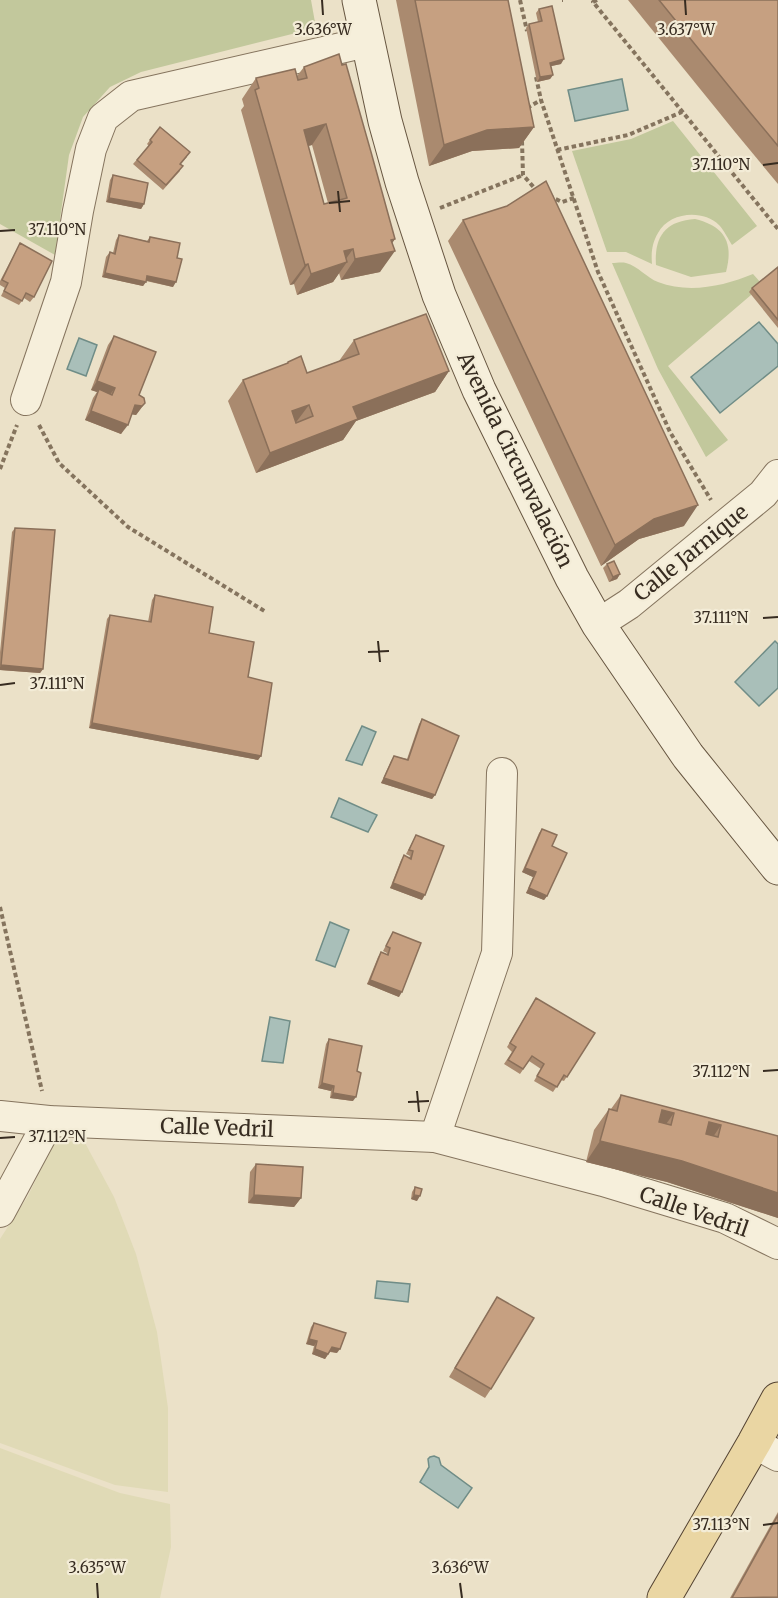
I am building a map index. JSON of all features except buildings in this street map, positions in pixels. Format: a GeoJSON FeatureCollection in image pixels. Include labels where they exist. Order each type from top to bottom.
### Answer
{"type":"FeatureCollection","features":[{"type":"Feature","properties":{"kind":"main road"},"geometry":{"type":"LineString","coordinates":[[667,1597],[766,1450],[778,1399]]}},
{"type":"Feature","properties":{"kind":"street","name":"Avenida Circunvalación"},"geometry":{"type":"LineString","coordinates":[[359,0],[385,121],[415,224],[439,295],[479,390],[572,578],[598,624],[688,756],[778,868]]}},
{"type":"Feature","properties":{"kind":"street"},"geometry":{"type":"LineString","coordinates":[[26,400],[66,282],[91,148],[103,118],[131,96],[368,42]]}},
{"type":"Feature","properties":{"kind":"street","name":"Calle Jarnique"},"geometry":{"type":"LineString","coordinates":[[598,624],[629,604],[763,494],[778,475]]}},
{"type":"Feature","properties":{"kind":"street"},"geometry":{"type":"LineString","coordinates":[[435,1137],[497,953],[502,773]]}},
{"type":"Feature","properties":{"kind":"street","name":"Calle Vedril"},"geometry":{"type":"LineString","coordinates":[[0,1116],[49,1121],[435,1137],[603,1181],[725,1218],[778,1244]]}},
{"type":"Feature","properties":{"kind":"street"},"geometry":{"type":"LineString","coordinates":[[0,1212],[49,1121]]}},
{"type":"Feature","properties":{"kind":"path"},"geometry":{"type":"LineString","coordinates":[[520,0],[527,33]]}},
{"type":"Feature","properties":{"kind":"path"},"geometry":{"type":"LineString","coordinates":[[597,0],[593,2],[778,230]]}},
{"type":"Feature","properties":{"kind":"path"},"geometry":{"type":"LineString","coordinates":[[534,66],[541,100],[598,272],[670,432],[714,503]]}},
{"type":"Feature","properties":{"kind":"path"},"geometry":{"type":"LineString","coordinates":[[525,108],[541,100]]}},
{"type":"Feature","properties":{"kind":"path"},"geometry":{"type":"LineString","coordinates":[[557,150],[628,135],[682,112]]}},
{"type":"Feature","properties":{"kind":"path"},"geometry":{"type":"LineString","coordinates":[[522,141],[523,175],[537,191],[562,202],[574,198]]}},
{"type":"Feature","properties":{"kind":"path"},"geometry":{"type":"LineString","coordinates":[[437,209],[523,175]]}},
{"type":"Feature","properties":{"kind":"path"},"geometry":{"type":"LineString","coordinates":[[0,469],[26,400]]}},
{"type":"Feature","properties":{"kind":"path"},"geometry":{"type":"LineString","coordinates":[[26,400],[59,463],[128,527],[266,612]]}},
{"type":"Feature","properties":{"kind":"path"},"geometry":{"type":"LineString","coordinates":[[0,907],[49,1121]]}},
{"type":"Feature","properties":{"kind":"shaded area"},"geometry":{"type":"Polygon","coordinates":[[[84,1141],[114,1197],[136,1254],[157,1332],[168,1408],[168,1492],[115,1485],[0,1443],[0,1239],[28,1196],[54,1142],[84,1141]]]}},
{"type":"Feature","properties":{"kind":"shaded area"},"geometry":{"type":"Polygon","coordinates":[[[0,1448],[120,1493],[170,1504],[171,1547],[160,1598],[0,1598],[0,1448]]]}},
{"type":"Feature","properties":{"kind":"green space"},"geometry":{"type":"Polygon","coordinates":[[[0,0],[311,0],[316,28],[141,72],[110,87],[83,117],[69,155],[55,255],[0,224],[0,0]]]}},
{"type":"Feature","properties":{"kind":"green space"},"geometry":{"type":"Polygon","coordinates":[[[673,121],[757,226],[732,245],[721,227],[712,220],[687,215],[670,221],[658,233],[652,248],[652,264],[626,252],[607,252],[572,151],[631,139],[673,121]]]}},
{"type":"Feature","properties":{"kind":"green space"},"geometry":{"type":"Polygon","coordinates":[[[695,219],[713,226],[724,237],[729,252],[726,272],[691,277],[656,265],[657,246],[664,232],[676,223],[695,219]]]}},
{"type":"Feature","properties":{"kind":"green space"},"geometry":{"type":"Polygon","coordinates":[[[612,263],[630,265],[658,282],[682,288],[718,285],[753,274],[761,283],[751,295],[668,366],[728,440],[706,457],[658,369],[612,263]]]}},
{"type":"Feature","properties":{"kind":"water"},"geometry":{"type":"Polygon","coordinates":[[[622,79],[628,110],[575,121],[568,90],[622,79]]]}},
{"type":"Feature","properties":{"kind":"water"},"geometry":{"type":"Polygon","coordinates":[[[759,322],[778,344],[778,366],[720,413],[691,377],[759,322]]]}},
{"type":"Feature","properties":{"kind":"water"},"geometry":{"type":"Polygon","coordinates":[[[79,338],[97,345],[86,376],[67,369],[79,338]]]}},
{"type":"Feature","properties":{"kind":"water"},"geometry":{"type":"Polygon","coordinates":[[[775,641],[778,644],[778,688],[759,706],[735,682],[775,641]]]}},
{"type":"Feature","properties":{"kind":"water"},"geometry":{"type":"Polygon","coordinates":[[[362,726],[376,732],[362,765],[346,760],[362,726]]]}},
{"type":"Feature","properties":{"kind":"water"},"geometry":{"type":"Polygon","coordinates":[[[339,798],[377,815],[368,832],[331,817],[339,798]]]}},
{"type":"Feature","properties":{"kind":"water"},"geometry":{"type":"Polygon","coordinates":[[[330,922],[349,930],[335,967],[316,960],[330,922]]]}},
{"type":"Feature","properties":{"kind":"water"},"geometry":{"type":"Polygon","coordinates":[[[270,1017],[290,1021],[283,1063],[262,1061],[270,1017]]]}},
{"type":"Feature","properties":{"kind":"water"},"geometry":{"type":"Polygon","coordinates":[[[377,1281],[410,1284],[408,1302],[375,1298],[377,1281]]]}},
{"type":"Feature","properties":{"kind":"water"},"geometry":{"type":"Polygon","coordinates":[[[434,1456],[439,1458],[441,1465],[472,1488],[458,1508],[420,1482],[429,1467],[428,1459],[434,1456]]]}}]}
